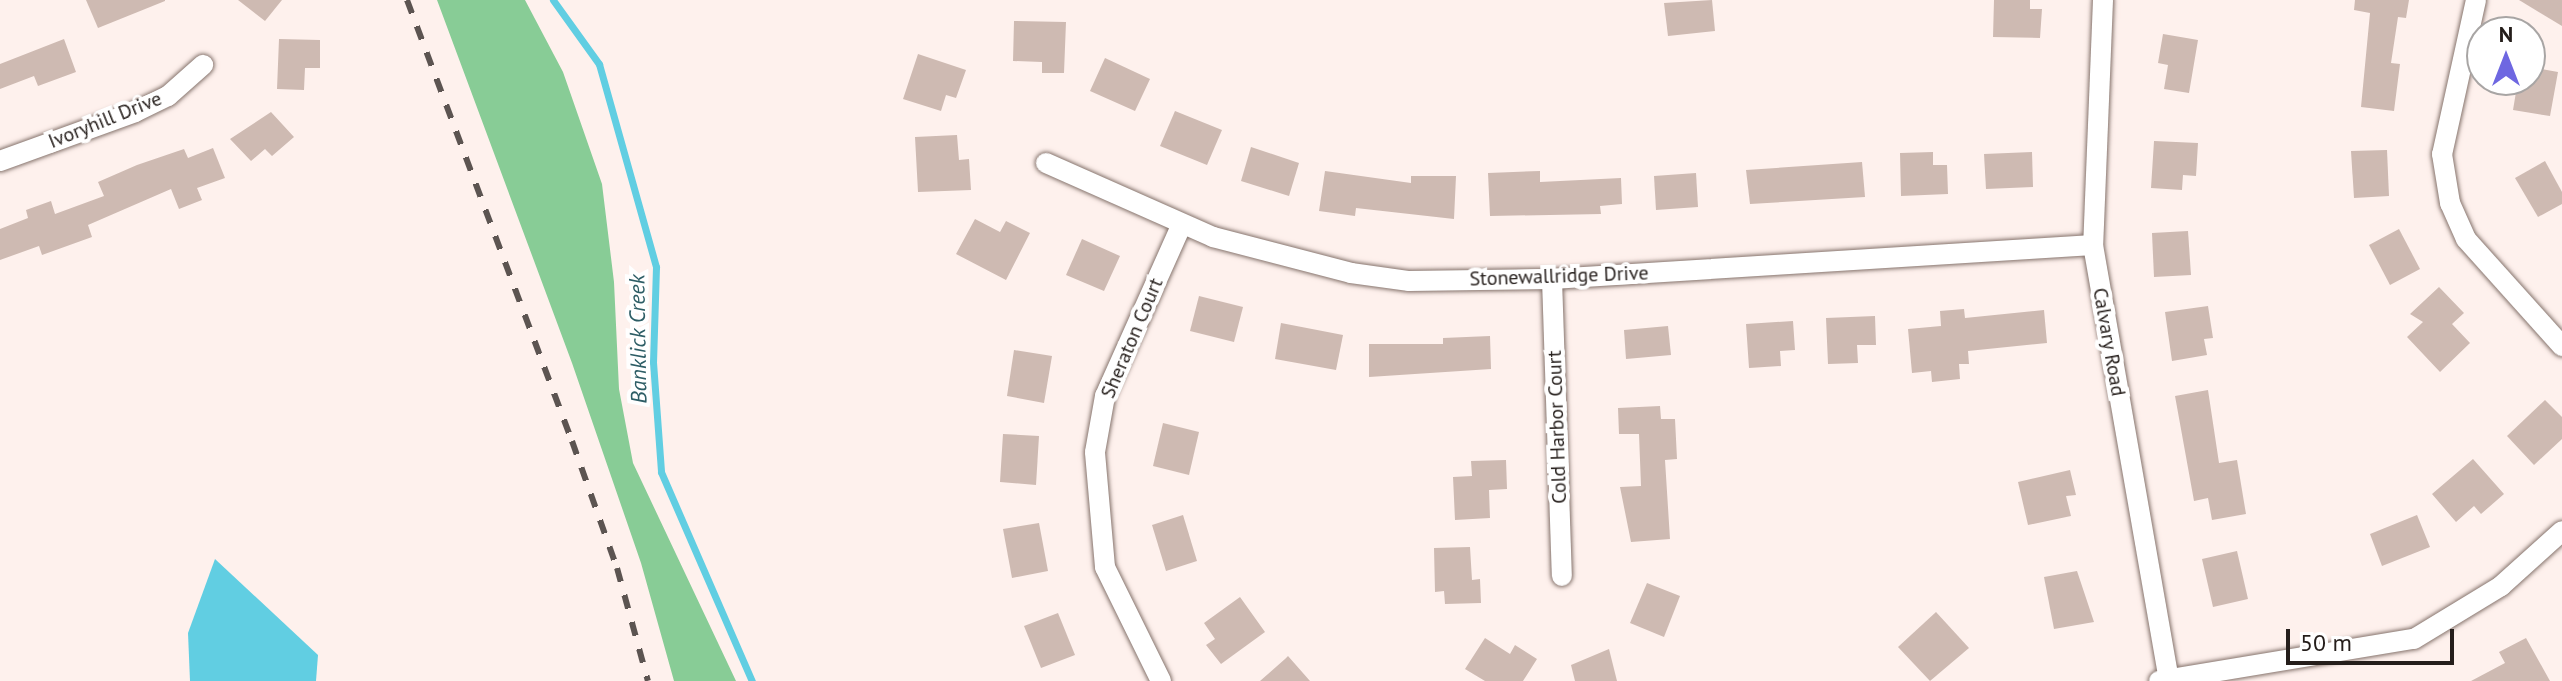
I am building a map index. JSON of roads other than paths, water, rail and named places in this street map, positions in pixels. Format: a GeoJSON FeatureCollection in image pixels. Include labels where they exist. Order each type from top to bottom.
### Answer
{"type":"FeatureCollection","features":[{"type":"Feature","properties":{"kind":"street","name":"Calvary Road"},"geometry":{"type":"LineString","coordinates":[[2103,0],[2093,245],[2166,680]]}},
{"type":"Feature","properties":{"kind":"street"},"geometry":{"type":"LineString","coordinates":[[2476,0],[2442,154],[2450,203],[2466,239],[2562,346]]}},
{"type":"Feature","properties":{"kind":"street","name":"Ivoryhill Drive"},"geometry":{"type":"LineString","coordinates":[[0,161],[135,112],[168,96],[203,65]]}},
{"type":"Feature","properties":{"kind":"street","name":"Stonewallridge Drive"},"geometry":{"type":"LineString","coordinates":[[1046,163],[1182,224],[1351,273],[1409,281],[1552,279],[2093,245]]}},
{"type":"Feature","properties":{"kind":"street","name":"Sheraton Court"},"geometry":{"type":"LineString","coordinates":[[1161,681],[1105,567],[1095,452],[1105,396],[1182,224]]}},
{"type":"Feature","properties":{"kind":"street","name":"Cold Harbor Court"},"geometry":{"type":"LineString","coordinates":[[1552,279],[1562,576]]}},
{"type":"Feature","properties":{"kind":"street"},"geometry":{"type":"LineString","coordinates":[[2166,680],[2414,639],[2501,586],[2562,531]]}},
{"type":"Feature","properties":{"kind":"water"},"geometry":{"type":"Polygon","coordinates":[[[215,559],[318,655],[316,681],[190,681],[188,633],[215,559]]]}},
{"type":"Feature","properties":{"kind":"waterway","name":"Banklick Creek"},"geometry":{"type":"LineString","coordinates":[[553,0],[599,64],[656,267],[653,362],[661,472],[752,681]]}},
{"type":"Feature","properties":{"kind":"railway"},"geometry":{"type":"LineString","coordinates":[[407,0],[617,568],[648,681]]}}]}
